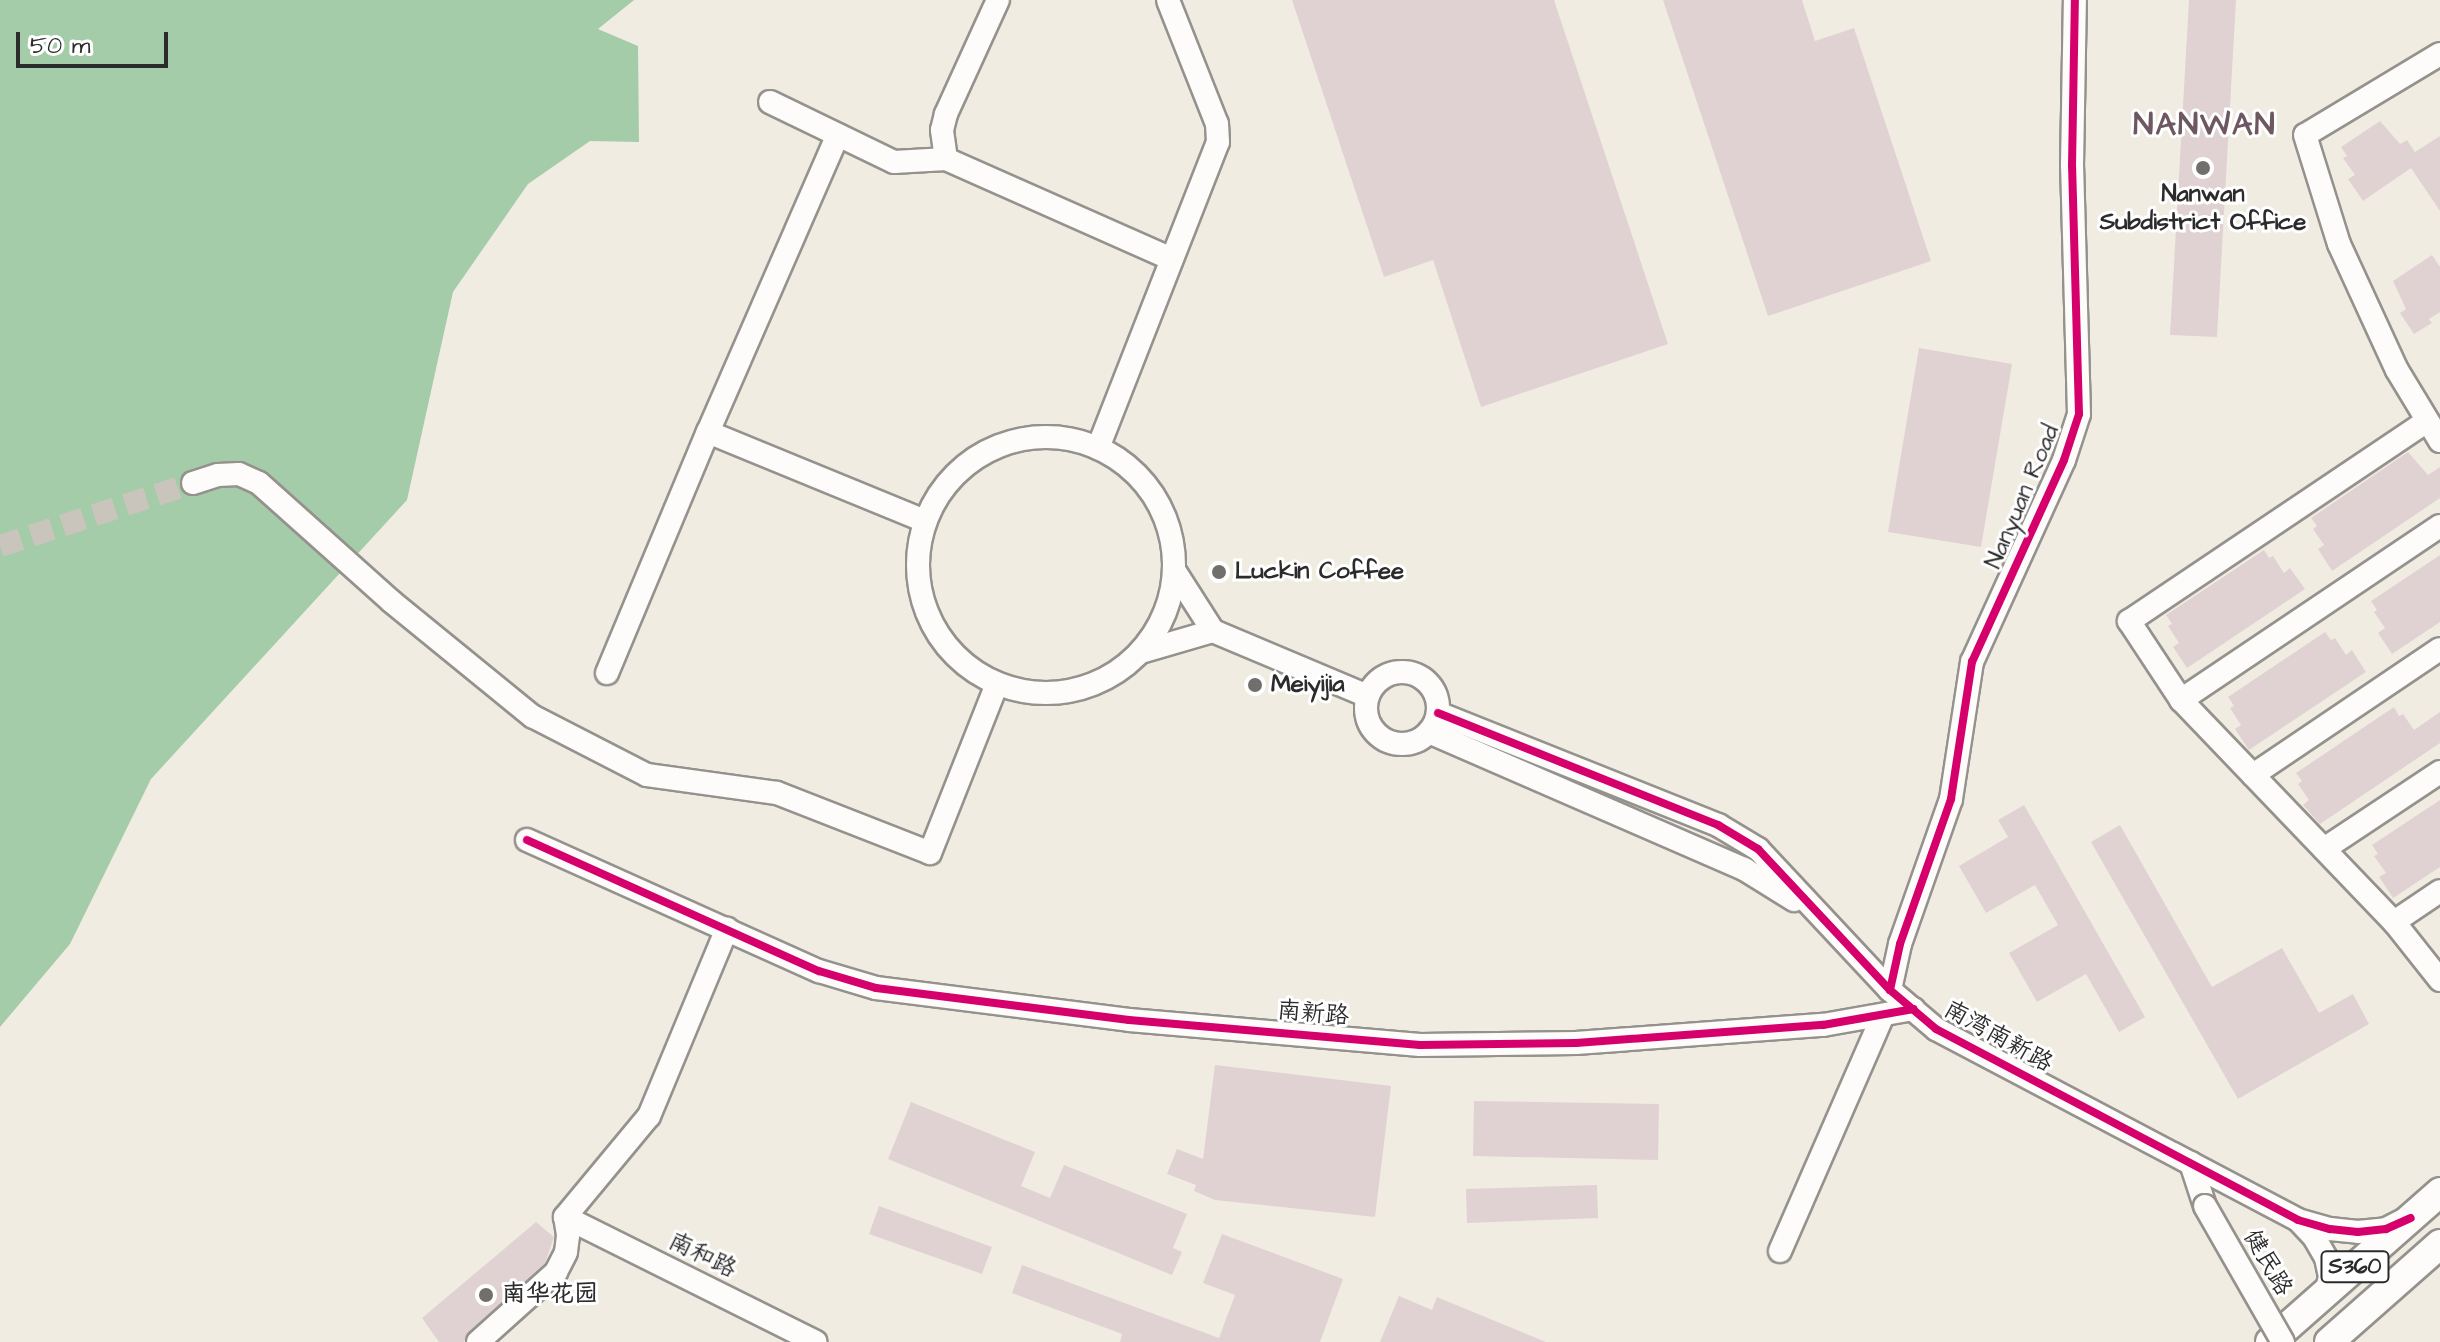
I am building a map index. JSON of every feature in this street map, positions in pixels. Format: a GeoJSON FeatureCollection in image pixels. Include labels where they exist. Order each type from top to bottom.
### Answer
{"type":"FeatureCollection","features":[{"type":"Feature","properties":{"kind":"main road","name":"S360"},"geometry":{"type":"LineString","coordinates":[[2270,1342],[2440,1192]]}},
{"type":"Feature","properties":{"kind":"main road","name":"S360"},"geometry":{"type":"LineString","coordinates":[[2329,1342],[2440,1244]]}},
{"type":"Feature","properties":{"kind":"street"},"geometry":{"type":"LineString","coordinates":[[946,159],[942,130],[946,114],[998,0]]}},
{"type":"Feature","properties":{"kind":"street"},"geometry":{"type":"LineString","coordinates":[[1098,448],[1218,142],[1217,124],[1168,0]]}},
{"type":"Feature","properties":{"kind":"street","name":"Nanyuan Road"},"geometry":{"type":"LineString","coordinates":[[1890,990],[1900,944],[1951,799],[1972,662],[2064,460],[2079,414],[2072,166],[2075,0]]}},
{"type":"Feature","properties":{"kind":"street"},"geometry":{"type":"LineString","coordinates":[[2440,54],[2305,135],[2339,244],[2397,370],[2440,441]]}},
{"type":"Feature","properties":{"kind":"street"},"geometry":{"type":"LineString","coordinates":[[770,102],[894,162],[946,159],[1172,259]]}},
{"type":"Feature","properties":{"kind":"street"},"geometry":{"type":"LineString","coordinates":[[607,673],[838,135]]}},
{"type":"Feature","properties":{"kind":"street"},"geometry":{"type":"LineString","coordinates":[[2427,421],[2129,621],[2181,700],[2394,922],[2440,980]]}},
{"type":"Feature","properties":{"kind":"street"},"geometry":{"type":"LineString","coordinates":[[708,432],[925,521]]}},
{"type":"Feature","properties":{"kind":"street"},"geometry":{"type":"LineString","coordinates":[[1043,437],[1073,440],[1098,448],[1132,471],[1150,490],[1169,528],[1174,570],[1164,613],[1139,652],[1115,673],[1078,689],[1037,693],[997,684],[960,661],[933,626],[919,586],[917,562],[925,521],[950,481],[982,455],[1000,446],[1043,437]]}},
{"type":"Feature","properties":{"kind":"street"},"geometry":{"type":"LineString","coordinates":[[193,483],[218,475],[239,474],[259,483],[392,602],[532,716],[647,775],[777,793],[930,853],[997,684]]}},
{"type":"Feature","properties":{"kind":"street"},"geometry":{"type":"LineString","coordinates":[[2181,700],[2440,526]]}},
{"type":"Feature","properties":{"kind":"street"},"geometry":{"type":"LineString","coordinates":[[1174,570],[1213,631],[1368,696]]}},
{"type":"Feature","properties":{"kind":"street"},"geometry":{"type":"LineString","coordinates":[[1139,652],[1213,631]]}},
{"type":"Feature","properties":{"kind":"street"},"geometry":{"type":"LineString","coordinates":[[2253,775],[2440,649]]}},
{"type":"Feature","properties":{"kind":"street"},"geometry":{"type":"LineString","coordinates":[[1405,671],[1419,675],[1434,690],[1433,722],[1410,743],[1386,740],[1371,727],[1366,708],[1368,696],[1383,677],[1405,671]]}},
{"type":"Feature","properties":{"kind":"street","name":"南湾南新路"},"geometry":{"type":"LineString","coordinates":[[1433,722],[1744,869],[1815,913],[1890,990],[1936,1029],[2298,1220],[2330,1229],[2358,1232],[2386,1229],[2411,1218]]}},
{"type":"Feature","properties":{"kind":"street"},"geometry":{"type":"LineString","coordinates":[[2324,849],[2440,772]]}},
{"type":"Feature","properties":{"kind":"street","name":"南新路"},"geometry":{"type":"LineString","coordinates":[[527,840],[819,971],[876,988],[1129,1020],[1420,1045],[1576,1043],[1823,1025],[1914,1009]]}},
{"type":"Feature","properties":{"kind":"street"},"geometry":{"type":"LineString","coordinates":[[2394,922],[2440,891]]}},
{"type":"Feature","properties":{"kind":"street"},"geometry":{"type":"LineString","coordinates":[[478,1342],[556,1272],[566,1252],[568,1235],[565,1217],[649,1116],[723,927]]}},
{"type":"Feature","properties":{"kind":"street"},"geometry":{"type":"LineString","coordinates":[[1780,1251],[1883,1015]]}},
{"type":"Feature","properties":{"kind":"street","name":"健民路"},"geometry":{"type":"LineString","coordinates":[[2191,1163],[2205,1206],[2283,1342]]}},
{"type":"Feature","properties":{"kind":"street","name":"南和路"},"geometry":{"type":"LineString","coordinates":[[565,1217],[816,1342]]}},
{"type":"Feature","properties":{"kind":"street","name":"南湾南新路"},"geometry":{"type":"LineString","coordinates":[[2298,1220],[2314,1237],[2326,1258],[2330,1277],[2326,1293]]}},
{"type":"Feature","properties":{"kind":"green space"},"geometry":{"type":"Polygon","coordinates":[[[0,0],[634,0],[598,29],[638,46],[639,142],[590,141],[528,184],[453,292],[407,500],[151,779],[70,944],[0,1027],[0,0]]]}},
{"type":"Feature","properties":{"kind":"building"},"geometry":{"type":"Polygon","coordinates":[[[1292,0],[1554,0],[1668,344],[1481,407],[1433,260],[1384,277],[1292,0]]]}},
{"type":"Feature","properties":{"kind":"building"},"geometry":{"type":"Polygon","coordinates":[[[1663,0],[1802,0],[1815,41],[1854,28],[1931,261],[1768,316],[1663,0]]]}},
{"type":"Feature","properties":{"kind":"building","name":"Nanwan Subdistrict Office"},"geometry":{"type":"Polygon","coordinates":[[[2189,0],[2236,0],[2217,337],[2170,335],[2189,0]]]}},
{"type":"Feature","properties":{"kind":"building"},"geometry":{"type":"Polygon","coordinates":[[[2380,121],[2400,144],[2407,140],[2415,152],[2440,136],[2440,211],[2411,168],[2363,201],[2348,179],[2355,175],[2343,158],[2347,156],[2341,147],[2380,121]]]}},
{"type":"Feature","properties":{"kind":"building"},"geometry":{"type":"Polygon","coordinates":[[[2432,255],[2440,267],[2440,312],[2429,319],[2432,323],[2414,334],[2400,313],[2406,309],[2393,281],[2432,255]]]}},
{"type":"Feature","properties":{"kind":"building"},"geometry":{"type":"Polygon","coordinates":[[[1919,348],[2012,364],[1981,547],[1888,532],[1919,348]]]}},
{"type":"Feature","properties":{"kind":"building"},"geometry":{"type":"Polygon","coordinates":[[[2408,452],[2428,475],[2440,467],[2440,498],[2332,571],[2318,549],[2324,545],[2313,529],[2317,526],[2311,518],[2408,452]]]}},
{"type":"Feature","properties":{"kind":"building"},"geometry":{"type":"Polygon","coordinates":[[[2264,550],[2269,558],[2273,556],[2284,573],[2290,568],[2305,589],[2187,668],[2173,647],[2179,643],[2168,626],[2172,624],[2166,615],[2264,550]]]}},
{"type":"Feature","properties":{"kind":"building"},"geometry":{"type":"Polygon","coordinates":[[[2440,555],[2440,622],[2392,654],[2378,633],[2385,628],[2374,612],[2377,610],[2371,601],[2440,555]]]}},
{"type":"Feature","properties":{"kind":"building"},"geometry":{"type":"Polygon","coordinates":[[[2325,632],[2331,640],[2335,638],[2346,655],[2352,650],[2366,672],[2249,750],[2235,729],[2241,725],[2230,708],[2234,706],[2228,697],[2325,632]]]}},
{"type":"Feature","properties":{"kind":"building"},"geometry":{"type":"Polygon","coordinates":[[[2394,707],[2414,730],[2440,712],[2440,743],[2320,824],[2303,805],[2309,800],[2298,784],[2302,781],[2296,773],[2394,707]]]}},
{"type":"Feature","properties":{"kind":"building"},"geometry":{"type":"Polygon","coordinates":[[[2440,800],[2440,867],[2393,898],[2379,877],[2386,873],[2374,856],[2378,854],[2372,845],[2440,800]]]}},
{"type":"Feature","properties":{"kind":"building"},"geometry":{"type":"Polygon","coordinates":[[[2024,805],[2145,1017],[2119,1032],[2086,974],[2037,1002],[2009,953],[2058,925],[2035,885],[1986,913],[1959,866],[2008,837],[1998,820],[2024,805]]]}},
{"type":"Feature","properties":{"kind":"building"},"geometry":{"type":"Polygon","coordinates":[[[2120,825],[2212,987],[2282,948],[2319,1013],[2353,994],[2369,1024],[2238,1099],[2091,842],[2120,825]]]}},
{"type":"Feature","properties":{"kind":"building"},"geometry":{"type":"Polygon","coordinates":[[[1215,1065],[1391,1086],[1375,1217],[1215,1200],[1194,1191],[1196,1185],[1167,1174],[1177,1149],[1203,1159],[1215,1065]]]}},
{"type":"Feature","properties":{"kind":"building"},"geometry":{"type":"Polygon","coordinates":[[[1474,1101],[1659,1104],[1658,1160],[1473,1156],[1474,1101]]]}},
{"type":"Feature","properties":{"kind":"building"},"geometry":{"type":"Polygon","coordinates":[[[911,1102],[1035,1152],[1021,1186],[1050,1198],[1064,1165],[1187,1214],[1173,1248],[1182,1252],[1172,1275],[888,1159],[911,1102]]]}},
{"type":"Feature","properties":{"kind":"building"},"geometry":{"type":"Polygon","coordinates":[[[1597,1185],[1598,1218],[1467,1223],[1466,1189],[1597,1185]]]}},
{"type":"Feature","properties":{"kind":"building"},"geometry":{"type":"Polygon","coordinates":[[[879,1206],[992,1247],[982,1274],[869,1234],[879,1206]]]}},
{"type":"Feature","properties":{"kind":"building","name":"南华花园"},"geometry":{"type":"Polygon","coordinates":[[[536,1222],[554,1237],[545,1263],[469,1332],[464,1342],[439,1342],[422,1318],[536,1222]]]}},
{"type":"Feature","properties":{"kind":"building"},"geometry":{"type":"Polygon","coordinates":[[[1222,1234],[1343,1279],[1320,1342],[1120,1342],[1122,1334],[1012,1293],[1022,1265],[1219,1338],[1235,1295],[1203,1283],[1222,1234]]]}},
{"type":"Feature","properties":{"kind":"building"},"geometry":{"type":"Polygon","coordinates":[[[1399,1296],[1432,1310],[1437,1297],[1546,1342],[1380,1342],[1399,1296]]]}},
{"type":"Feature","properties":{"kind":"tunnel"},"geometry":{"type":"LineString","coordinates":[[0,546],[193,483]]}},
{"type":"Feature","properties":{"kind":"cycle path"},"geometry":{"type":"LineString","coordinates":[[1890,990],[1900,944],[1951,799],[1972,662],[2064,460],[2079,414],[2072,166],[2075,0]]}},
{"type":"Feature","properties":{"kind":"cycle path"},"geometry":{"type":"LineString","coordinates":[[1438,713],[1718,825],[1758,849],[1890,990],[1936,1029],[2298,1220],[2330,1229],[2358,1232],[2386,1229],[2411,1218]]}},
{"type":"Feature","properties":{"kind":"cycle path"},"geometry":{"type":"LineString","coordinates":[[527,840],[819,971],[876,988],[1129,1020],[1420,1045],[1576,1043],[1823,1025],[1914,1009]]}},
{"type":"Feature","properties":{"kind":"place","name":"Nanwan Subdistrict Office"},"geometry":{"type":"Point","coordinates":[2203,168]}},
{"type":"Feature","properties":{"kind":"place","name":"Luckin Coffee"},"geometry":{"type":"Point","coordinates":[1219,572]}},
{"type":"Feature","properties":{"kind":"place","name":"Meiyijia"},"geometry":{"type":"Point","coordinates":[1255,685]}},
{"type":"Feature","properties":{"kind":"place","name":"南华花园"},"geometry":{"type":"Point","coordinates":[486,1295]}},
{"type":"Feature","properties":{"kind":"district","name":"NANWAN"},"geometry":{"type":"Point","coordinates":[2205,125]}}]}
